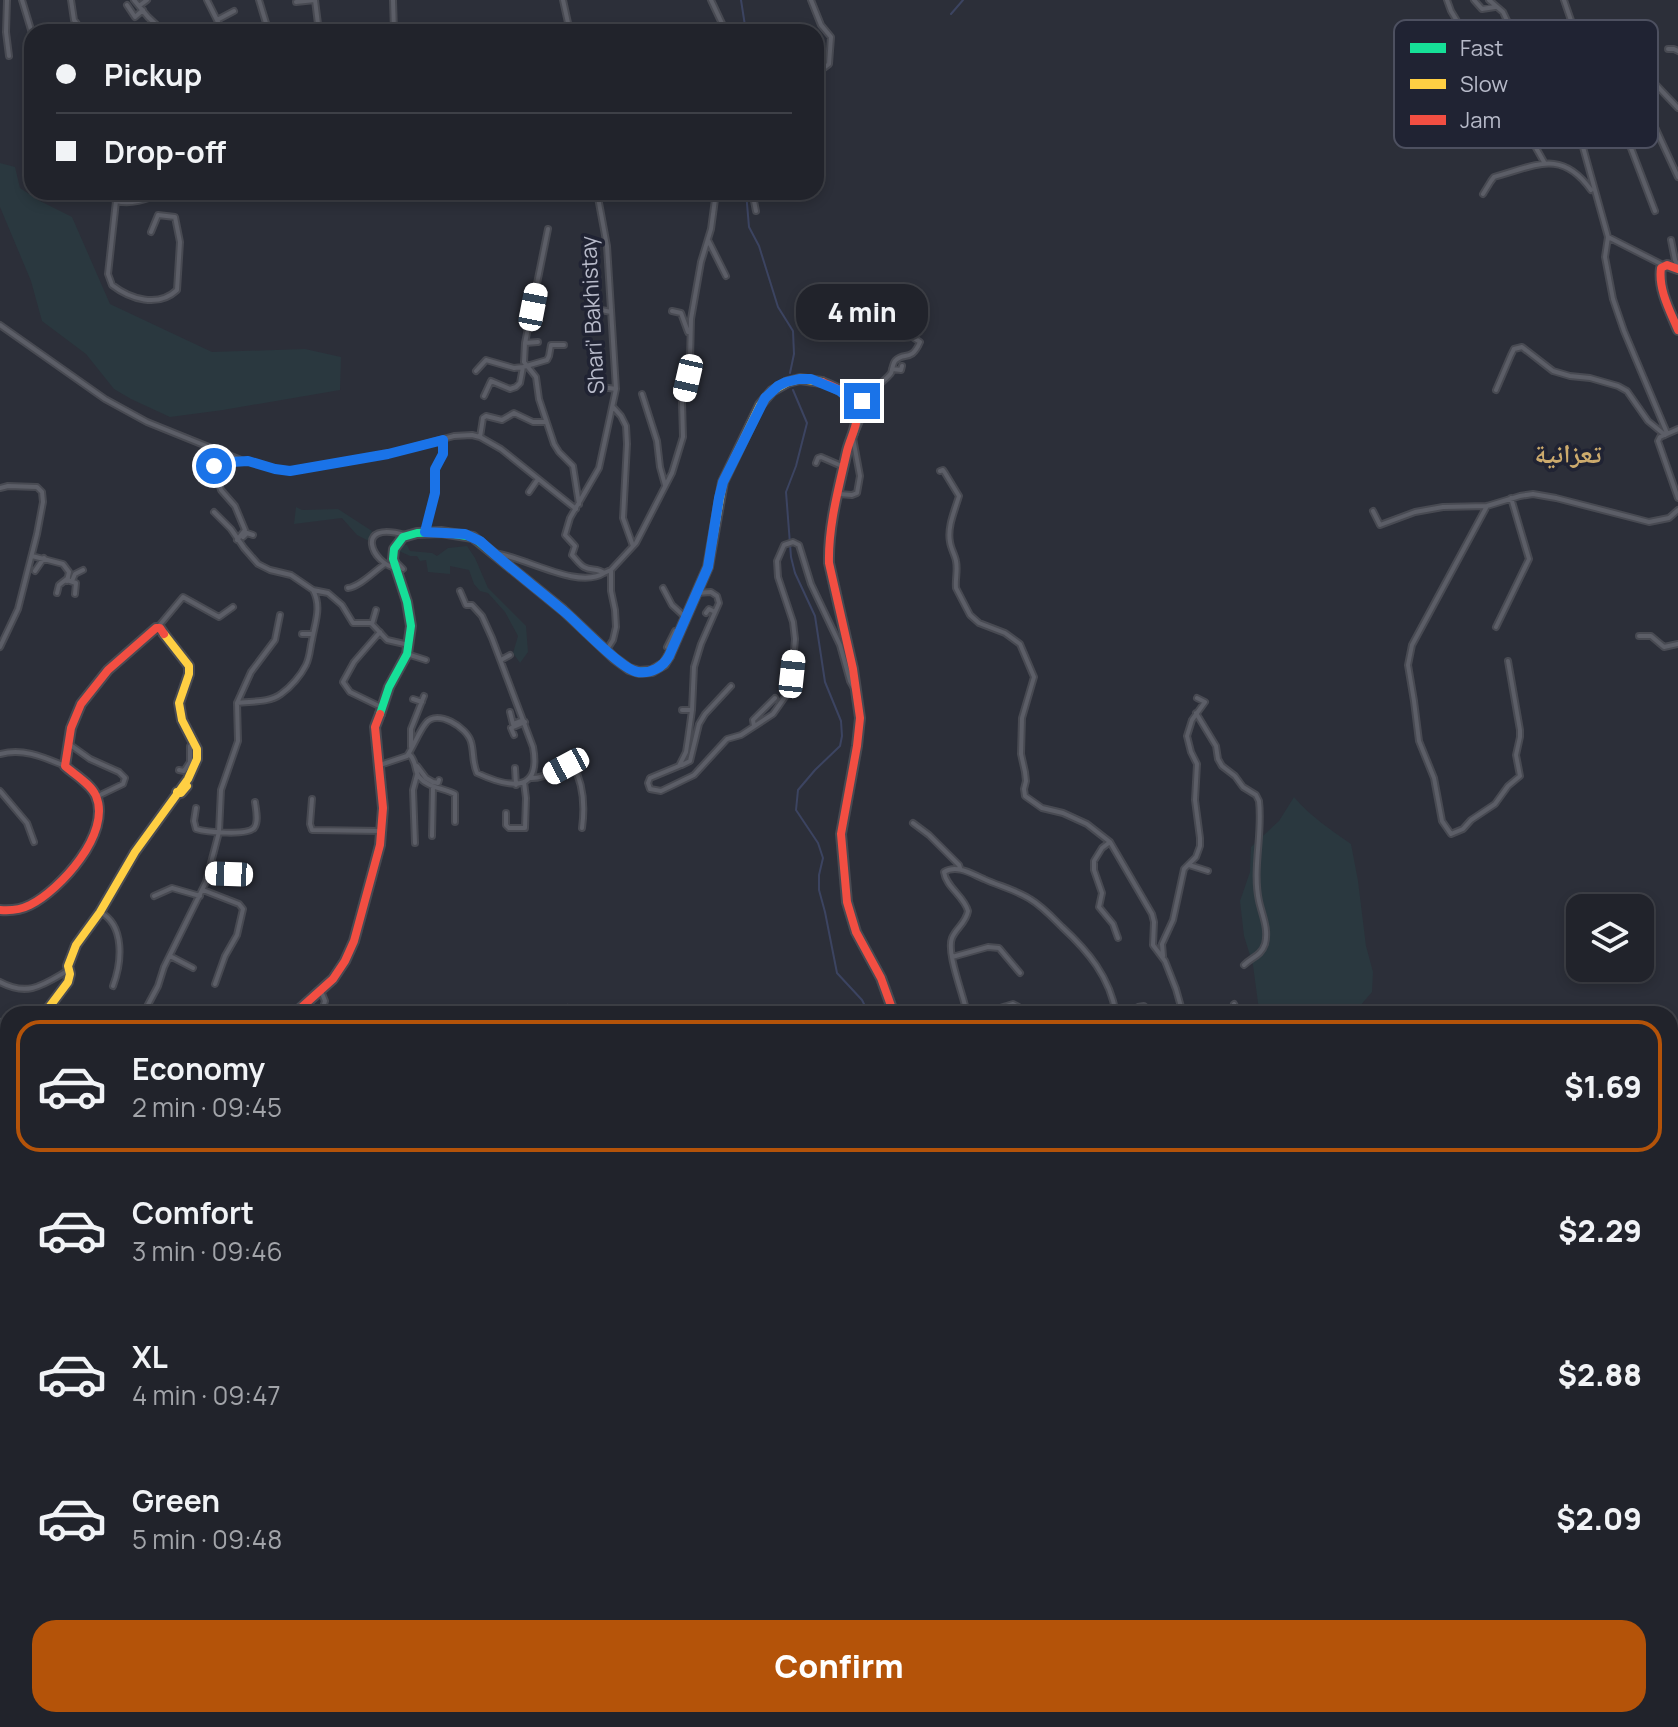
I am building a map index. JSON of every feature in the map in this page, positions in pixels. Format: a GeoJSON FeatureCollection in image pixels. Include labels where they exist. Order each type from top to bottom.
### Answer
{"type":"FeatureCollection","features":[{"type":"Feature","properties":{"kind":"main road"},"geometry":{"type":"LineString","coordinates":[[1678,268],[1670,265],[1660,271],[1661,286],[1678,330]]}},
{"type":"Feature","properties":{"kind":"main road"},"geometry":{"type":"LineString","coordinates":[[303,1006],[333,979],[345,961],[354,941],[376,865],[383,808],[375,727],[394,673],[405,654],[411,626],[394,565],[393,553],[397,543],[405,536],[425,532],[465,534],[480,541],[587,631],[606,651],[633,671],[652,671],[667,661],[708,567],[723,482],[765,398],[786,382],[811,379],[858,402],[858,418],[850,440],[828,541],[829,563],[860,718],[841,834],[847,902],[856,932],[881,978],[891,1006]]}},
{"type":"Feature","properties":{"kind":"main road"},"geometry":{"type":"LineString","coordinates":[[0,910],[10,911],[39,900],[63,881],[92,838],[99,815],[96,797],[65,766],[74,719],[78,708],[110,665],[151,631],[158,627],[162,629],[190,669],[189,682],[180,697],[180,708],[182,720],[197,749],[197,759],[188,779],[135,852],[100,912],[76,945],[67,971],[70,974],[68,982],[50,1006]]}},
{"type":"Feature","properties":{"kind":"main road"},"geometry":{"type":"LineString","coordinates":[[177,792],[181,793],[187,786]]}},
{"type":"Feature","properties":{"kind":"street"},"geometry":{"type":"LineString","coordinates":[[7,0],[9,56]]}},
{"type":"Feature","properties":{"kind":"street"},"geometry":{"type":"LineString","coordinates":[[22,0],[29,24]]}},
{"type":"Feature","properties":{"kind":"street"},"geometry":{"type":"LineString","coordinates":[[71,0],[77,24]]}},
{"type":"Feature","properties":{"kind":"street"},"geometry":{"type":"LineString","coordinates":[[134,0],[156,24]]}},
{"type":"Feature","properties":{"kind":"street"},"geometry":{"type":"LineString","coordinates":[[127,5],[135,17],[147,0]]}},
{"type":"Feature","properties":{"kind":"street"},"geometry":{"type":"LineString","coordinates":[[207,0],[218,22],[234,11]]}},
{"type":"Feature","properties":{"kind":"street"},"geometry":{"type":"LineString","coordinates":[[259,0],[266,24]]}},
{"type":"Feature","properties":{"kind":"street"},"geometry":{"type":"LineString","coordinates":[[296,2],[315,0],[318,24]]}},
{"type":"Feature","properties":{"kind":"street"},"geometry":{"type":"LineString","coordinates":[[393,0],[394,24]]}},
{"type":"Feature","properties":{"kind":"street"},"geometry":{"type":"LineString","coordinates":[[563,0],[568,24]]}},
{"type":"Feature","properties":{"kind":"street"},"geometry":{"type":"LineString","coordinates":[[711,0],[722,24]]}},
{"type":"Feature","properties":{"kind":"street"},"geometry":{"type":"LineString","coordinates":[[811,0],[821,24]]}},
{"type":"Feature","properties":{"kind":"street"},"geometry":{"type":"LineString","coordinates":[[1447,0],[1456,20]]}},
{"type":"Feature","properties":{"kind":"street"},"geometry":{"type":"LineString","coordinates":[[1474,0],[1482,9],[1497,6]]}},
{"type":"Feature","properties":{"kind":"street"},"geometry":{"type":"LineString","coordinates":[[1489,0],[1503,12],[1507,20]]}},
{"type":"Feature","properties":{"kind":"street"},"geometry":{"type":"LineString","coordinates":[[1564,0],[1571,20]]}},
{"type":"Feature","properties":{"kind":"street"},"geometry":{"type":"LineString","coordinates":[[824,28],[831,42],[829,64],[824,68]]}},
{"type":"Feature","properties":{"kind":"street"},"geometry":{"type":"LineString","coordinates":[[1668,49],[1678,51]]}},
{"type":"Feature","properties":{"kind":"street"},"geometry":{"type":"LineString","coordinates":[[1658,87],[1678,108]]}},
{"type":"Feature","properties":{"kind":"street"},"geometry":{"type":"LineString","coordinates":[[1658,134],[1678,177]]}},
{"type":"Feature","properties":{"kind":"street"},"geometry":{"type":"LineString","coordinates":[[1536,148],[1544,162]]}},
{"type":"Feature","properties":{"kind":"street"},"geometry":{"type":"LineString","coordinates":[[1583,148],[1608,237],[1605,257],[1615,306],[1666,434]]}},
{"type":"Feature","properties":{"kind":"street"},"geometry":{"type":"LineString","coordinates":[[1631,148],[1655,211]]}},
{"type":"Feature","properties":{"kind":"street"},"geometry":{"type":"LineString","coordinates":[[1483,194],[1494,177],[1544,162],[1573,170],[1595,195]]}},
{"type":"Feature","properties":{"kind":"street"},"geometry":{"type":"LineString","coordinates":[[142,200],[133,203],[116,201],[108,274],[112,285],[135,299],[162,298],[177,290],[180,242],[175,217],[158,215],[151,232]]}},
{"type":"Feature","properties":{"kind":"street","name":"Shari' Bakhistay"},"geometry":{"type":"LineString","coordinates":[[598,200],[607,246],[616,389],[599,468],[565,535],[575,546],[572,555],[583,567],[604,573]]}},
{"type":"Feature","properties":{"kind":"street"},"geometry":{"type":"LineString","coordinates":[[492,553],[574,576],[597,578],[611,570],[633,546],[672,473],[683,437],[682,402],[690,360],[689,334],[715,200]]}},
{"type":"Feature","properties":{"kind":"street"},"geometry":{"type":"LineString","coordinates":[[754,200],[756,211]]}},
{"type":"Feature","properties":{"kind":"street"},"geometry":{"type":"LineString","coordinates":[[484,396],[491,381],[514,389],[520,383],[548,229]]}},
{"type":"Feature","properties":{"kind":"street"},"geometry":{"type":"LineString","coordinates":[[1608,237],[1665,266]]}},
{"type":"Feature","properties":{"kind":"street"},"geometry":{"type":"LineString","coordinates":[[708,240],[726,276]]}},
{"type":"Feature","properties":{"kind":"street"},"geometry":{"type":"LineString","coordinates":[[1671,240],[1678,268]]}},
{"type":"Feature","properties":{"kind":"street"},"geometry":{"type":"LineString","coordinates":[[839,494],[857,493],[860,476],[853,438],[862,416],[858,402],[890,375],[893,362],[911,356],[920,342],[903,331],[906,300],[887,301],[879,316]]}},
{"type":"Feature","properties":{"kind":"street"},"geometry":{"type":"LineString","coordinates":[[587,307],[611,312]]}},
{"type":"Feature","properties":{"kind":"street"},"geometry":{"type":"LineString","coordinates":[[672,311],[681,313],[689,334]]}},
{"type":"Feature","properties":{"kind":"street"},"geometry":{"type":"LineString","coordinates":[[0,325],[105,399],[147,422],[244,461],[290,471],[388,454],[460,435],[480,437],[501,449],[578,507]]}},
{"type":"Feature","properties":{"kind":"street"},"geometry":{"type":"LineString","coordinates":[[525,343],[538,342]]}},
{"type":"Feature","properties":{"kind":"street"},"geometry":{"type":"LineString","coordinates":[[476,371],[486,360],[514,368],[547,360],[551,345],[564,345]]}},
{"type":"Feature","properties":{"kind":"street"},"geometry":{"type":"LineString","coordinates":[[1496,390],[1511,355],[1516,348],[1522,347],[1553,371],[1590,378],[1627,391],[1648,421],[1666,434]]}},
{"type":"Feature","properties":{"kind":"street"},"geometry":{"type":"LineString","coordinates":[[525,366],[536,377],[539,399],[553,441],[573,466],[578,507]]}},
{"type":"Feature","properties":{"kind":"street"},"geometry":{"type":"LineString","coordinates":[[892,369],[901,370],[902,366]]}},
{"type":"Feature","properties":{"kind":"street"},"geometry":{"type":"LineString","coordinates":[[594,386],[616,389]]}},
{"type":"Feature","properties":{"kind":"street"},"geometry":{"type":"LineString","coordinates":[[642,394],[655,432],[665,485]]}},
{"type":"Feature","properties":{"kind":"street"},"geometry":{"type":"LineString","coordinates":[[612,406],[626,426],[623,518],[633,546]]}},
{"type":"Feature","properties":{"kind":"street"},"geometry":{"type":"LineString","coordinates":[[480,437],[486,416],[502,420],[514,413],[533,422],[546,422]]}},
{"type":"Feature","properties":{"kind":"street"},"geometry":{"type":"LineString","coordinates":[[1678,429],[1658,439],[1678,498]]}},
{"type":"Feature","properties":{"kind":"street"},"geometry":{"type":"LineString","coordinates":[[553,441],[557,436]]}},
{"type":"Feature","properties":{"kind":"street"},"geometry":{"type":"LineString","coordinates":[[425,532],[435,493],[435,469],[443,454],[443,440]]}},
{"type":"Feature","properties":{"kind":"street"},"geometry":{"type":"LineString","coordinates":[[545,440],[553,441]]}},
{"type":"Feature","properties":{"kind":"street"},"geometry":{"type":"LineString","coordinates":[[816,463],[821,457],[844,467]]}},
{"type":"Feature","properties":{"kind":"street"},"geometry":{"type":"LineString","coordinates":[[238,541],[245,530],[235,506],[221,490],[214,464],[244,461]]}},
{"type":"Feature","properties":{"kind":"street"},"geometry":{"type":"LineString","coordinates":[[940,471],[943,470],[959,496],[949,532],[956,561],[956,588],[970,615],[979,623],[1005,633],[1020,644],[1034,677],[1022,718],[1025,796],[1042,808],[1087,824],[1110,842],[1152,914],[1153,945],[1163,956]]}},
{"type":"Feature","properties":{"kind":"street"},"geometry":{"type":"LineString","coordinates":[[529,492],[539,479],[546,478]]}},
{"type":"Feature","properties":{"kind":"street"},"geometry":{"type":"LineString","coordinates":[[0,488],[37,487],[42,492],[43,502],[18,609],[0,647]]}},
{"type":"Feature","properties":{"kind":"street"},"geometry":{"type":"LineString","coordinates":[[1373,511],[1380,525],[1415,512],[1443,507],[1487,506],[1526,494],[1541,494],[1649,522],[1669,518],[1678,510]]}},
{"type":"Feature","properties":{"kind":"street"},"geometry":{"type":"LineString","coordinates":[[1496,627],[1529,559],[1511,498]]}},
{"type":"Feature","properties":{"kind":"street"},"geometry":{"type":"LineString","coordinates":[[1487,506],[1412,645],[1408,660],[1419,741],[1434,778],[1442,821],[1451,834],[1463,829],[1495,804],[1520,776],[1516,755],[1520,730],[1508,661]]}},
{"type":"Feature","properties":{"kind":"street"},"geometry":{"type":"LineString","coordinates":[[214,512],[258,564],[291,575],[313,590],[328,593],[338,601],[353,623],[372,624],[405,654],[426,660]]}},
{"type":"Feature","properties":{"kind":"street"},"geometry":{"type":"LineString","coordinates":[[348,588],[394,565],[373,548],[374,536],[385,531],[405,536]]}},
{"type":"Feature","properties":{"kind":"street"},"geometry":{"type":"LineString","coordinates":[[238,541],[247,533],[253,535]]}},
{"type":"Feature","properties":{"kind":"street"},"geometry":{"type":"LineString","coordinates":[[731,686],[699,724],[690,761],[650,778],[650,789],[661,791],[690,778],[727,739],[741,735],[778,708],[791,685],[794,658],[795,631],[778,577],[777,561],[781,549],[790,543],[799,545],[811,584],[840,645],[857,695]]}},
{"type":"Feature","properties":{"kind":"street"},"geometry":{"type":"LineString","coordinates":[[32,556],[63,564],[69,572],[69,580]]}},
{"type":"Feature","properties":{"kind":"street"},"geometry":{"type":"LineString","coordinates":[[35,571],[44,558]]}},
{"type":"Feature","properties":{"kind":"street"},"geometry":{"type":"LineString","coordinates":[[57,593],[59,585],[83,570]]}},
{"type":"Feature","properties":{"kind":"street"},"geometry":{"type":"LineString","coordinates":[[606,651],[613,640],[617,618],[611,591],[611,570]]}},
{"type":"Feature","properties":{"kind":"street"},"geometry":{"type":"LineString","coordinates":[[69,580],[76,583],[75,594]]}},
{"type":"Feature","properties":{"kind":"street"},"geometry":{"type":"LineString","coordinates":[[663,588],[672,605],[686,617]]}},
{"type":"Feature","properties":{"kind":"street"},"geometry":{"type":"LineString","coordinates":[[237,703],[280,695],[299,676],[308,660],[318,604],[313,590]]}},
{"type":"Feature","properties":{"kind":"street"},"geometry":{"type":"LineString","coordinates":[[460,591],[466,605],[472,605],[482,616],[524,721],[535,760],[530,778]]}},
{"type":"Feature","properties":{"kind":"street"},"geometry":{"type":"LineString","coordinates":[[679,766],[686,752],[694,667],[704,632],[719,600],[715,594],[705,591],[697,593]]}},
{"type":"Feature","properties":{"kind":"street"},"geometry":{"type":"LineString","coordinates":[[158,627],[183,597],[219,617],[233,607]]}},
{"type":"Feature","properties":{"kind":"street"},"geometry":{"type":"LineString","coordinates":[[706,613],[709,609],[715,612]]}},
{"type":"Feature","properties":{"kind":"street"},"geometry":{"type":"LineString","coordinates":[[372,624],[376,610]]}},
{"type":"Feature","properties":{"kind":"street"},"geometry":{"type":"LineString","coordinates":[[147,1006],[209,873],[219,832],[221,790],[238,741],[237,703],[251,672],[275,640],[280,615]]}},
{"type":"Feature","properties":{"kind":"street"},"geometry":{"type":"LineString","coordinates":[[667,647],[675,631],[680,632]]}},
{"type":"Feature","properties":{"kind":"street"},"geometry":{"type":"LineString","coordinates":[[380,632],[354,662],[343,682],[350,692],[381,707]]}},
{"type":"Feature","properties":{"kind":"street"},"geometry":{"type":"LineString","coordinates":[[302,634],[313,634]]}},
{"type":"Feature","properties":{"kind":"street"},"geometry":{"type":"LineString","coordinates":[[1639,636],[1651,636],[1665,648],[1678,644]]}},
{"type":"Feature","properties":{"kind":"street"},"geometry":{"type":"LineString","coordinates":[[501,660],[510,655]]}},
{"type":"Feature","properties":{"kind":"street"},"geometry":{"type":"LineString","coordinates":[[308,660],[315,660]]}},
{"type":"Feature","properties":{"kind":"street"},"geometry":{"type":"LineString","coordinates":[[754,726],[753,720],[775,698]]}},
{"type":"Feature","properties":{"kind":"street"},"geometry":{"type":"LineString","coordinates":[[1181,1006],[1161,948],[1173,920],[1184,869],[1198,851],[1200,838],[1195,800],[1197,764],[1187,736],[1192,720],[1205,702],[1197,698]]}},
{"type":"Feature","properties":{"kind":"street"},"geometry":{"type":"LineString","coordinates":[[413,699],[423,699],[411,733],[410,751],[417,775],[413,790],[415,843]]}},
{"type":"Feature","properties":{"kind":"street"},"geometry":{"type":"LineString","coordinates":[[682,710],[692,710]]}},
{"type":"Feature","properties":{"kind":"street"},"geometry":{"type":"LineString","coordinates":[[510,712],[513,724],[524,721]]}},
{"type":"Feature","properties":{"kind":"street"},"geometry":{"type":"LineString","coordinates":[[1196,713],[1216,746],[1222,766],[1259,801],[1256,874],[1266,938],[1261,953],[1244,965]]}},
{"type":"Feature","properties":{"kind":"street"},"geometry":{"type":"LineString","coordinates":[[380,765],[410,751],[430,719],[456,723],[472,742],[473,764],[477,773],[504,783],[516,785],[573,765],[585,804],[582,828]]}},
{"type":"Feature","properties":{"kind":"street"},"geometry":{"type":"LineString","coordinates":[[514,735],[511,728],[524,721]]}},
{"type":"Feature","properties":{"kind":"street"},"geometry":{"type":"LineString","coordinates":[[179,770],[184,771],[190,762],[190,746],[194,743]]}},
{"type":"Feature","properties":{"kind":"street"},"geometry":{"type":"LineString","coordinates":[[69,744],[125,778],[123,784],[96,797]]}},
{"type":"Feature","properties":{"kind":"street"},"geometry":{"type":"LineString","coordinates":[[0,754],[31,752],[65,766]]}},
{"type":"Feature","properties":{"kind":"street"},"geometry":{"type":"LineString","coordinates":[[416,765],[430,781],[438,783],[439,780]]}},
{"type":"Feature","properties":{"kind":"street"},"geometry":{"type":"LineString","coordinates":[[515,768],[516,785]]}},
{"type":"Feature","properties":{"kind":"street"},"geometry":{"type":"LineString","coordinates":[[417,775],[433,787],[455,794],[455,822]]}},
{"type":"Feature","properties":{"kind":"street"},"geometry":{"type":"LineString","coordinates":[[506,813],[509,828],[525,828],[524,782]]}},
{"type":"Feature","properties":{"kind":"street"},"geometry":{"type":"LineString","coordinates":[[432,836],[433,787]]}},
{"type":"Feature","properties":{"kind":"street"},"geometry":{"type":"LineString","coordinates":[[0,791],[27,823],[34,842]]}},
{"type":"Feature","properties":{"kind":"street"},"geometry":{"type":"LineString","coordinates":[[312,799],[312,830],[382,831]]}},
{"type":"Feature","properties":{"kind":"street"},"geometry":{"type":"LineString","coordinates":[[196,808],[196,829],[245,832],[253,830],[257,821],[255,802]]}},
{"type":"Feature","properties":{"kind":"street"},"geometry":{"type":"LineString","coordinates":[[913,823],[929,835],[960,869]]}},
{"type":"Feature","properties":{"kind":"street"},"geometry":{"type":"LineString","coordinates":[[1110,842],[1099,852],[1094,865],[1102,893],[1099,907],[1113,924],[1118,938]]}},
{"type":"Feature","properties":{"kind":"street"},"geometry":{"type":"LineString","coordinates":[[1189,865],[1208,871]]}},
{"type":"Feature","properties":{"kind":"street"},"geometry":{"type":"LineString","coordinates":[[965,1006],[950,950],[953,936],[964,923],[968,911],[964,899],[944,875],[948,869],[960,869],[1023,895],[1048,912],[1082,944],[1104,979],[1113,1006]]}},
{"type":"Feature","properties":{"kind":"street"},"geometry":{"type":"LineString","coordinates":[[209,873],[250,875]]}},
{"type":"Feature","properties":{"kind":"street"},"geometry":{"type":"LineString","coordinates":[[154,896],[172,888],[200,896]]}},
{"type":"Feature","properties":{"kind":"street"},"geometry":{"type":"LineString","coordinates":[[203,890],[239,904],[243,909],[237,935],[215,984]]}},
{"type":"Feature","properties":{"kind":"street"},"geometry":{"type":"LineString","coordinates":[[100,912],[112,920],[117,931],[118,968],[113,986]]}},
{"type":"Feature","properties":{"kind":"street"},"geometry":{"type":"LineString","coordinates":[[952,957],[988,947],[999,948],[1020,973]]}},
{"type":"Feature","properties":{"kind":"street"},"geometry":{"type":"LineString","coordinates":[[170,956],[193,968]]}},
{"type":"Feature","properties":{"kind":"street"},"geometry":{"type":"LineString","coordinates":[[0,982],[14,988],[31,989],[67,971]]}},
{"type":"Feature","properties":{"kind":"street"},"geometry":{"type":"LineString","coordinates":[[321,991],[323,1006]]}},
{"type":"Feature","properties":{"kind":"shaded area"},"geometry":{"type":"Polygon","coordinates":[[[0,163],[15,167],[20,188],[24,191],[24,200],[38,200],[72,217],[110,304],[212,352],[305,349],[341,357],[340,390],[170,417],[131,399],[114,389],[86,354],[42,321],[31,281],[0,207],[0,163]]]}},
{"type":"Feature","properties":{"kind":"shaded area"},"geometry":{"type":"Polygon","coordinates":[[[296,507],[302,510],[338,509],[372,531],[369,541],[357,535],[342,518],[294,524],[296,507]]]}},
{"type":"Feature","properties":{"kind":"shaded area"},"geometry":{"type":"Polygon","coordinates":[[[404,545],[410,551],[437,556],[448,548],[467,546],[488,588],[526,626],[528,652],[520,663],[513,653],[518,636],[505,612],[488,593],[480,591],[474,584],[469,570],[450,566],[450,574],[428,572],[426,560],[420,561],[417,556],[399,551],[404,545]]]}},
{"type":"Feature","properties":{"kind":"shaded area"},"geometry":{"type":"Polygon","coordinates":[[[1294,797],[1314,817],[1351,844],[1366,946],[1373,972],[1372,992],[1360,1006],[1259,1006],[1258,1003],[1240,901],[1250,872],[1251,847],[1279,821],[1294,797]]]}},
{"type":"Feature","properties":{"kind":"waterway"},"geometry":{"type":"LineString","coordinates":[[741,0],[745,24]]}},
{"type":"Feature","properties":{"kind":"waterway"},"geometry":{"type":"LineString","coordinates":[[951,14],[963,0]]}},
{"type":"Feature","properties":{"kind":"waterway"},"geometry":{"type":"LineString","coordinates":[[747,200],[749,227],[759,246],[778,307],[793,331],[794,354],[790,373]]}},
{"type":"Feature","properties":{"kind":"waterway"},"geometry":{"type":"LineString","coordinates":[[793,390],[807,423],[786,492],[791,557],[815,616],[825,682],[841,721],[842,736],[840,746],[798,790],[796,810],[818,843],[823,858],[819,890],[837,973],[865,1006]]}},
{"type":"Feature","properties":{"kind":"traffic: fast"},"geometry":{"type":"LineString","coordinates":[[380,714],[389,687],[407,654],[411,626],[393,559],[394,549],[403,537],[417,533],[441,532],[473,537],[563,610],[629,669],[652,671],[664,664],[669,656]]}},
{"type":"Feature","properties":{"kind":"traffic: slow"},"geometry":{"type":"LineString","coordinates":[[669,656],[708,567],[723,482],[760,405],[772,391],[788,382],[800,379],[822,382]]}},
{"type":"Feature","properties":{"kind":"traffic: slow"},"geometry":{"type":"LineString","coordinates":[[50,1006],[68,982],[68,966],[76,945],[100,912],[135,852],[188,779],[197,759],[197,749],[182,720],[179,703],[189,666],[164,634]]}},
{"type":"Feature","properties":{"kind":"traffic: slow"},"geometry":{"type":"LineString","coordinates":[[177,792],[181,793],[187,786]]}},
{"type":"Feature","properties":{"kind":"traffic: jam"},"geometry":{"type":"LineString","coordinates":[[1678,269],[1667,265],[1661,268],[1665,300],[1678,330]]}},
{"type":"Feature","properties":{"kind":"traffic: jam"},"geometry":{"type":"LineString","coordinates":[[822,382],[847,395],[857,413],[835,507],[829,549],[829,563],[853,669],[860,718],[841,834],[847,902],[856,932],[881,978],[891,1006]]}},
{"type":"Feature","properties":{"kind":"traffic: jam"},"geometry":{"type":"LineString","coordinates":[[0,910],[23,908],[42,898],[68,874],[90,843],[97,827],[99,811],[94,792],[65,766],[71,728],[81,704],[108,670],[156,628],[164,634]]}},
{"type":"Feature","properties":{"kind":"traffic: jam"},"geometry":{"type":"LineString","coordinates":[[303,1006],[333,979],[345,961],[354,941],[380,845],[383,808],[375,727],[380,714]]}},
{"type":"Feature","properties":{"kind":"district","name":"تعزانية"},"geometry":{"type":"Point","coordinates":[1568,453]}},
{"type":"Feature","properties":{"kind":"route"},"geometry":{"type":"LineString","coordinates":[[214,466],[216,463],[248,461],[290,471],[388,454],[443,440],[443,454],[435,469],[435,493],[425,532],[465,534],[480,541],[563,610],[614,658],[633,671],[649,672],[664,664],[669,656],[704,577],[723,482],[765,398],[786,382],[811,379],[840,391],[855,404],[862,401]]}}]}
